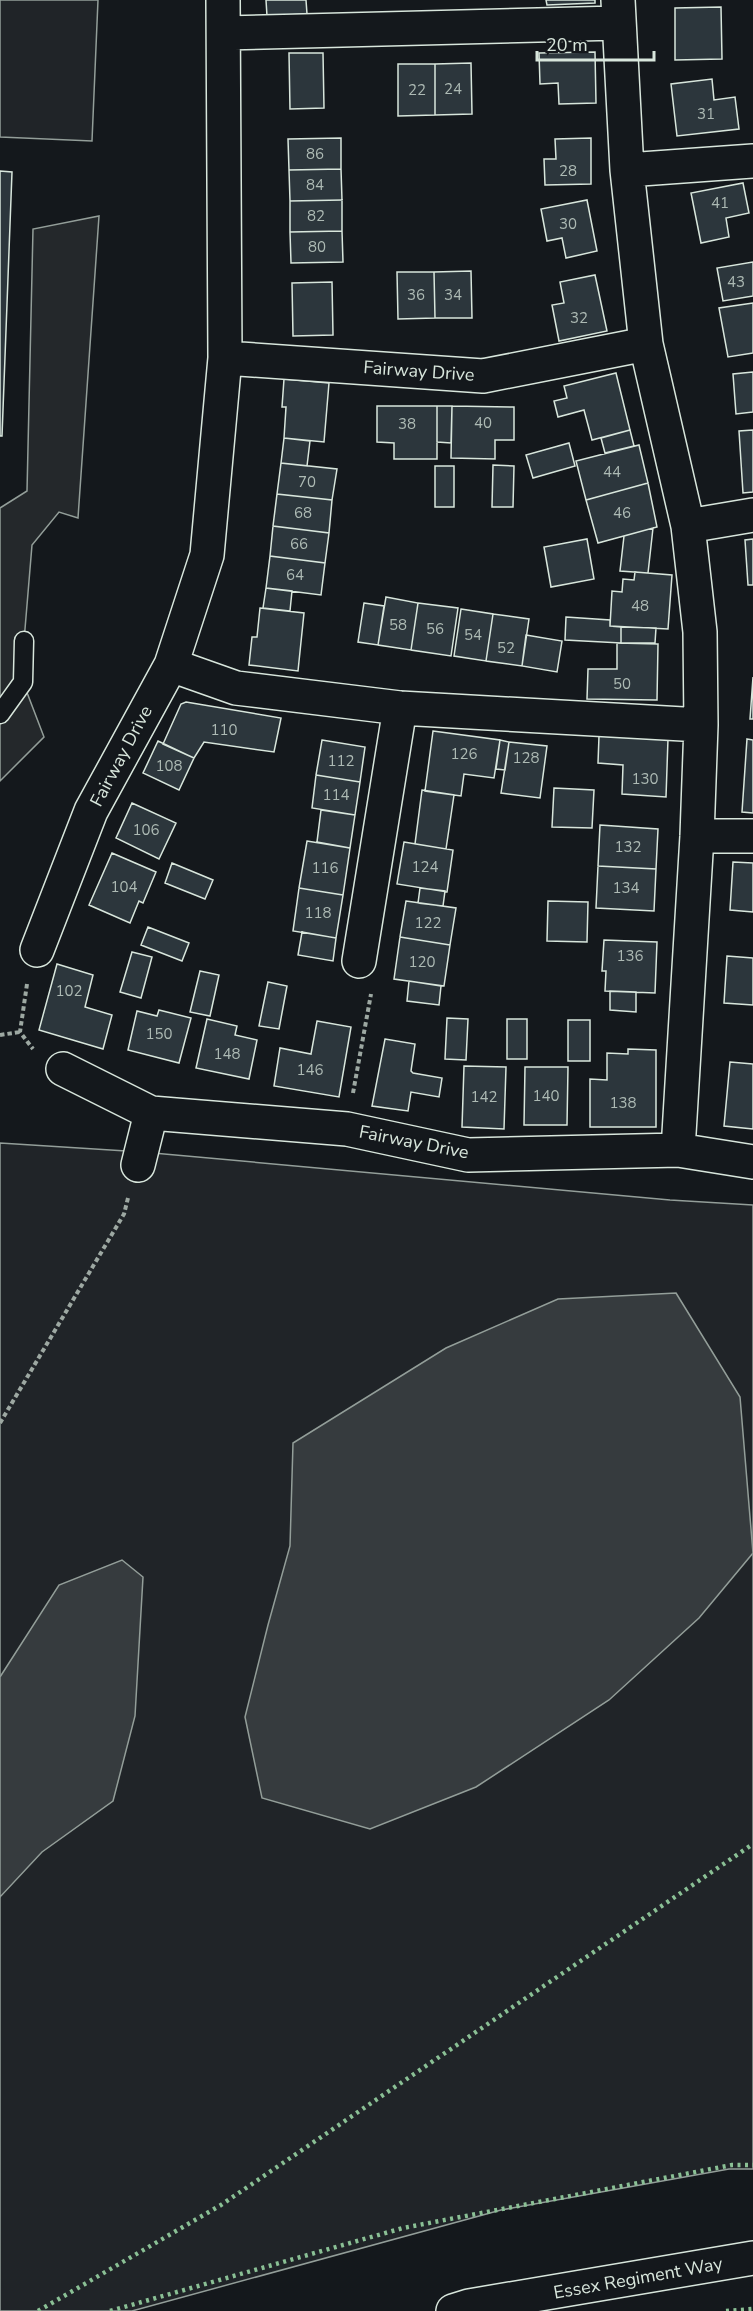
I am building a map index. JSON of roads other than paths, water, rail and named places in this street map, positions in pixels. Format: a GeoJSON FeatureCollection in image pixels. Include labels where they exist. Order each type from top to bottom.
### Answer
{"type":"FeatureCollection","features":[{"type":"Feature","properties":{"kind":"street","name":"Fairway Drive"},"geometry":{"type":"LineString","coordinates":[[37,950],[91,811],[171,665],[207,555],[225,358],[223,0]]}},
{"type":"Feature","properties":{"kind":"street"},"geometry":{"type":"LineString","coordinates":[[224,33],[618,12],[627,170],[646,344],[688,526],[700,632],[701,725],[698,836],[678,1150]]}},
{"type":"Feature","properties":{"kind":"street"},"geometry":{"type":"LineString","coordinates":[[627,170],[753,161]]}},
{"type":"Feature","properties":{"kind":"street","name":"Fairway Drive"},"geometry":{"type":"LineString","coordinates":[[225,358],[483,376],[646,344]]}},
{"type":"Feature","properties":{"kind":"street"},"geometry":{"type":"LineString","coordinates":[[688,526],[753,515]]}},
{"type":"Feature","properties":{"kind":"street"},"geometry":{"type":"LineString","coordinates":[[171,665],[236,688],[400,708],[701,725]]}},
{"type":"Feature","properties":{"kind":"street"},"geometry":{"type":"LineString","coordinates":[[359,961],[400,708]]}},
{"type":"Feature","properties":{"kind":"street"},"geometry":{"type":"LineString","coordinates":[[698,836],[753,836]]}},
{"type":"Feature","properties":{"kind":"street","name":"Fairway Drive"},"geometry":{"type":"LineString","coordinates":[[63,1069],[152,1113],[347,1129],[468,1155],[678,1150],[753,1162]]}},
{"type":"Feature","properties":{"kind":"street"},"geometry":{"type":"LineString","coordinates":[[138,1165],[152,1113]]}},
{"type":"Feature","properties":{"kind":"street","name":"Essex Regiment Way"},"geometry":{"type":"LineString","coordinates":[[453,2311],[469,2306],[753,2258]]}},
{"type":"Feature","properties":{"kind":"lane"},"geometry":{"type":"LineString","coordinates":[[0,714],[23,682],[24,641]]}}]}
